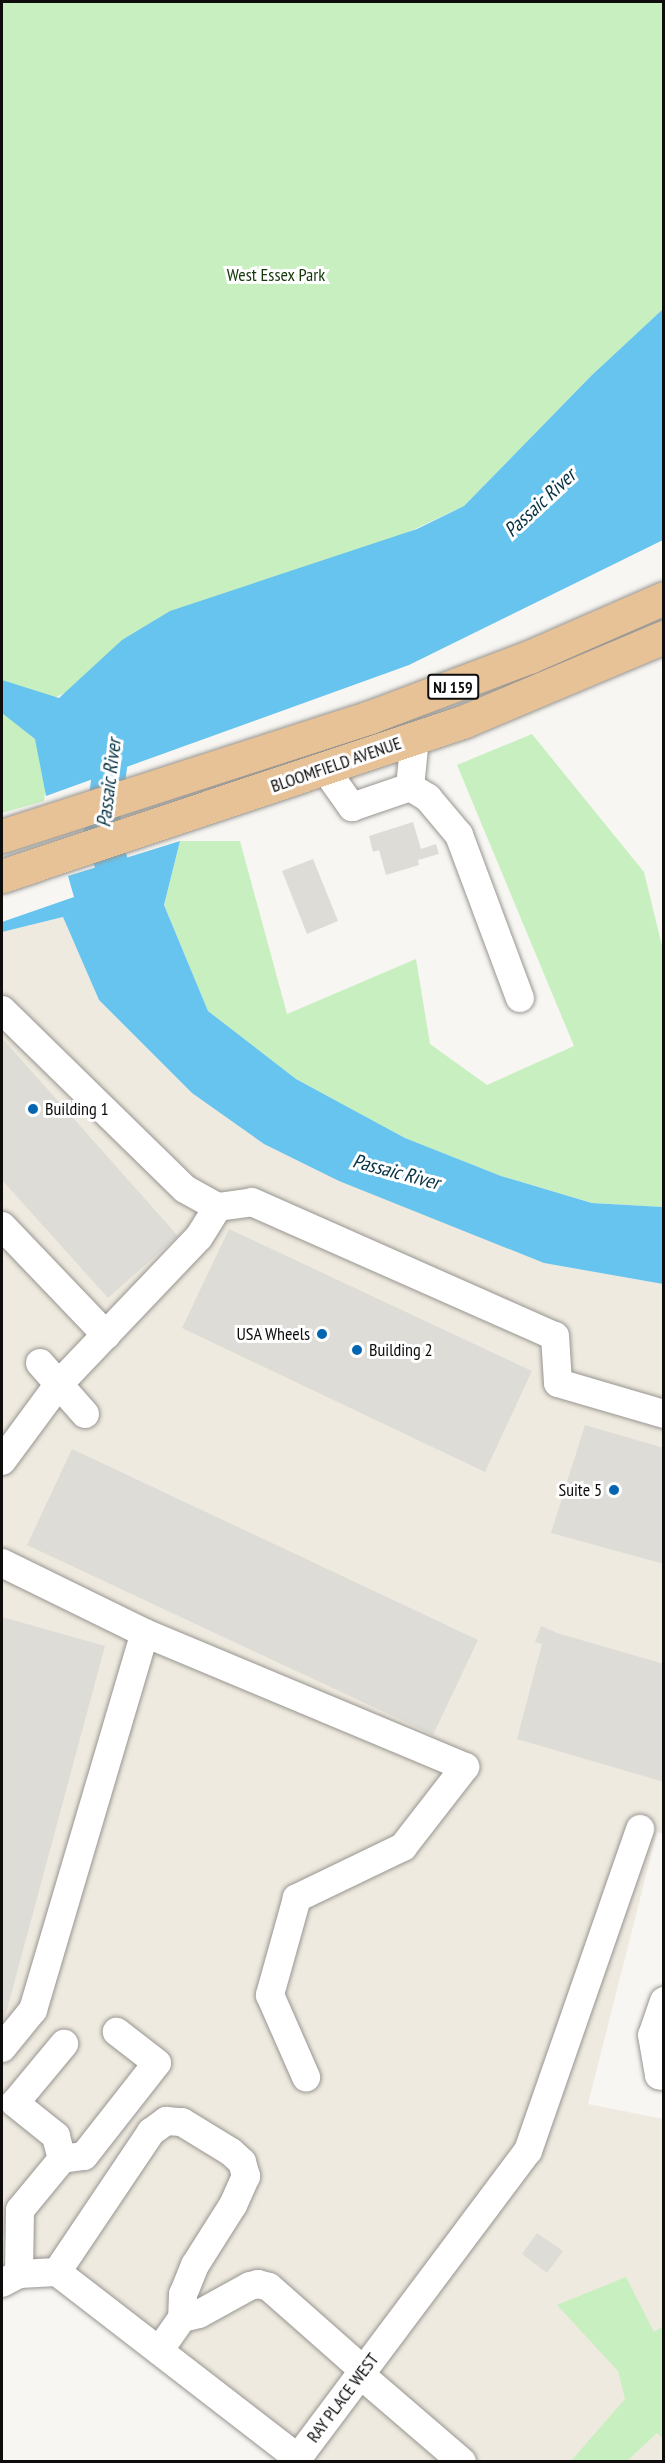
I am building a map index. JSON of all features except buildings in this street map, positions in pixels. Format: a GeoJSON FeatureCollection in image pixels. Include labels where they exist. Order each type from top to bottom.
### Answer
{"type":"FeatureCollection","features":[{"type":"Feature","properties":{"kind":"main road","name":"BLOOMFIELD AVENUE"},"geometry":{"type":"LineString","coordinates":[[2,836],[370,717],[455,686],[601,627],[663,598]]}},
{"type":"Feature","properties":{"kind":"main road","name":"BLOOMFIELD AVENUE"},"geometry":{"type":"LineString","coordinates":[[2,876],[415,738],[514,702],[663,637]]}},
{"type":"Feature","properties":{"kind":"street"},"geometry":{"type":"LineString","coordinates":[[411,787],[415,738]]}},
{"type":"Feature","properties":{"kind":"street"},"geometry":{"type":"LineString","coordinates":[[325,769],[352,807],[411,787]]}},
{"type":"Feature","properties":{"kind":"street"},"geometry":{"type":"LineString","coordinates":[[411,787],[428,798],[459,835],[520,998]]}},
{"type":"Feature","properties":{"kind":"street"},"geometry":{"type":"LineString","coordinates":[[2,1010],[185,1189],[218,1207],[252,1202],[555,1336],[558,1383],[663,1414]]}},
{"type":"Feature","properties":{"kind":"street"},"geometry":{"type":"LineString","coordinates":[[2,1460],[58,1385],[200,1237],[218,1207]]}},
{"type":"Feature","properties":{"kind":"street"},"geometry":{"type":"LineString","coordinates":[[2,1226],[106,1335]]}},
{"type":"Feature","properties":{"kind":"street"},"geometry":{"type":"LineString","coordinates":[[26,1429],[85,1414],[40,1363]]}},
{"type":"Feature","properties":{"kind":"street"},"geometry":{"type":"LineString","coordinates":[[2,1563],[144,1633],[465,1767],[403,1847],[297,1898],[270,1995],[306,2077]]}},
{"type":"Feature","properties":{"kind":"street"},"geometry":{"type":"LineString","coordinates":[[2,2048],[33,2010],[144,1633]]}},
{"type":"Feature","properties":{"kind":"street","name":"RAY PLACE WEST"},"geometry":{"type":"LineString","coordinates":[[57,2272],[298,2458],[315,2452],[362,2372],[528,2151],[640,1829]]}},
{"type":"Feature","properties":{"kind":"street"},"geometry":{"type":"LineString","coordinates":[[663,2001],[652,2035],[659,2075],[663,2076]]}},
{"type":"Feature","properties":{"kind":"street"},"geometry":{"type":"LineString","coordinates":[[117,2032],[157,2063],[84,2156],[62,2159],[20,2210],[10,2278],[57,2272],[151,2132],[166,2121],[182,2122],[231,2152],[242,2162],[246,2176],[232,2205],[195,2265],[183,2294],[182,2318],[159,2351]]}},
{"type":"Feature","properties":{"kind":"street"},"geometry":{"type":"LineString","coordinates":[[62,2159],[56,2136],[8,2110],[64,2044]]}},
{"type":"Feature","properties":{"kind":"street"},"geometry":{"type":"LineString","coordinates":[[182,2318],[199,2314],[258,2284],[269,2287],[462,2462]]}},
{"type":"Feature","properties":{"kind":"shaded area"},"geometry":{"type":"Polygon","coordinates":[[[63,917],[99,1000],[141,1042],[544,1263],[663,1284],[663,1834],[657,1832],[588,2104],[663,2119],[663,2389],[639,2413],[663,2439],[663,2461],[305,2461],[2,2234],[2,932],[63,917]]]}},
{"type":"Feature","properties":{"kind":"green space","name":"West Essex Park"},"geometry":{"type":"Polygon","coordinates":[[[2,2],[663,2],[663,309],[592,375],[464,506],[56,697],[44,801],[2,813],[2,2]]]}},
{"type":"Feature","properties":{"kind":"green space"},"geometry":{"type":"Polygon","coordinates":[[[532,734],[644,872],[663,950],[663,1207],[593,1203],[501,1176],[405,1138],[296,1079],[208,1011],[164,905],[180,841],[240,841],[287,1014],[416,959],[430,1044],[487,1085],[574,1046],[457,765],[532,734]]]}},
{"type":"Feature","properties":{"kind":"green space"},"geometry":{"type":"Polygon","coordinates":[[[626,2277],[654,2332],[663,2326],[663,2439],[657,2433],[627,2461],[571,2461],[625,2399],[618,2371],[557,2305],[626,2277]]]}},
{"type":"Feature","properties":{"kind":"water"},"geometry":{"type":"Polygon","coordinates":[[[663,309],[663,540],[409,665],[46,796],[35,739],[2,713],[2,680],[59,698],[122,640],[170,611],[417,529],[464,506],[592,375],[663,309]]]}},
{"type":"Feature","properties":{"kind":"water"},"geometry":{"type":"Polygon","coordinates":[[[180,841],[164,905],[208,1011],[296,1079],[405,1138],[501,1176],[592,1203],[663,1207],[663,1284],[544,1263],[339,1181],[264,1144],[192,1093],[99,1000],[63,917],[2,932],[2,922],[74,897],[68,876],[180,841]]]}},
{"type":"Feature","properties":{"kind":"waterway","name":"Passaic River"},"geometry":{"type":"LineString","coordinates":[[118,727],[115,730],[101,834],[127,907]]}},
{"type":"Feature","properties":{"kind":"place","name":"Building 1"},"geometry":{"type":"Point","coordinates":[33,1109]}},
{"type":"Feature","properties":{"kind":"place","name":"USA Wheels"},"geometry":{"type":"Point","coordinates":[322,1334]}},
{"type":"Feature","properties":{"kind":"place","name":"Building 2"},"geometry":{"type":"Point","coordinates":[357,1350]}},
{"type":"Feature","properties":{"kind":"place","name":"Suite 5"},"geometry":{"type":"Point","coordinates":[614,1490]}}]}
